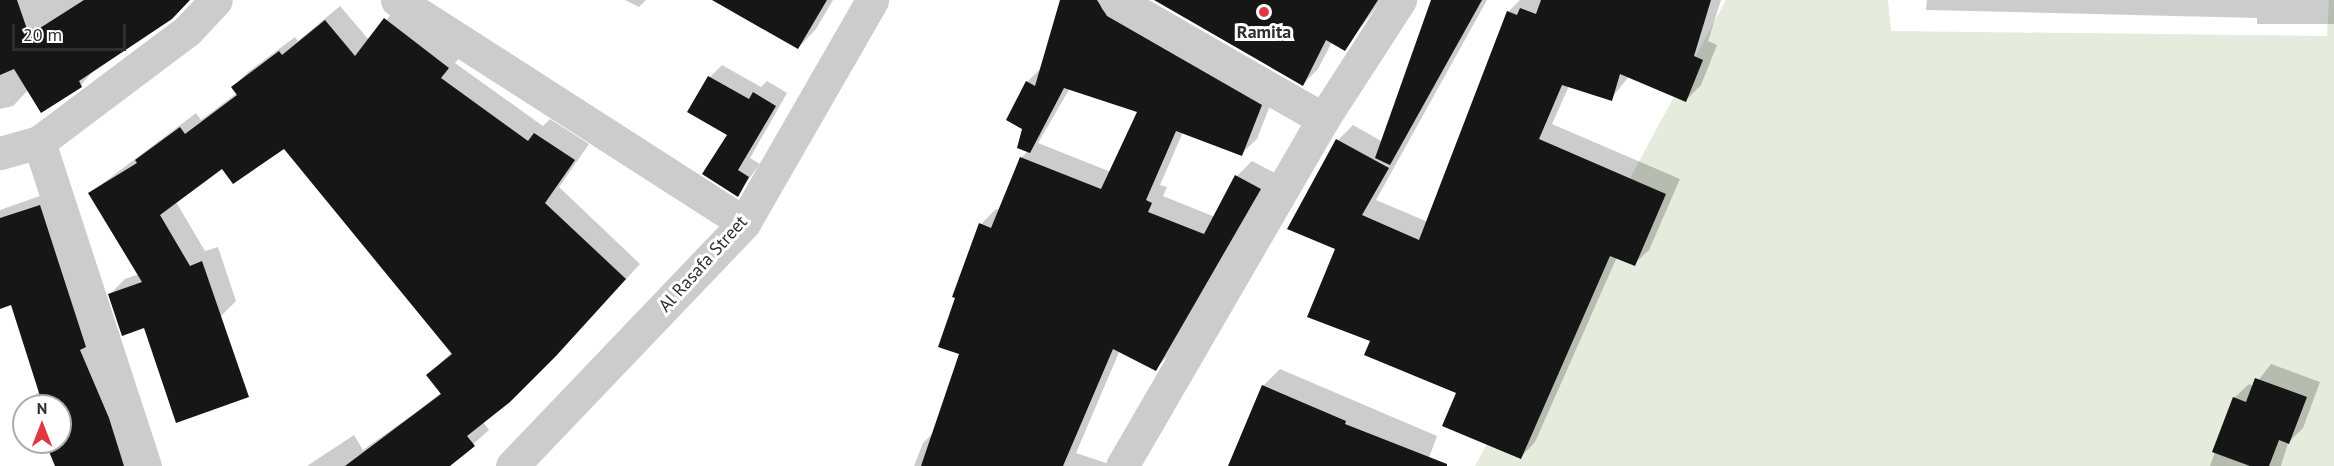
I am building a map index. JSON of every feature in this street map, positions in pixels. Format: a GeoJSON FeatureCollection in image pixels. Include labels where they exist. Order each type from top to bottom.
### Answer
{"type":"FeatureCollection","features":[{"type":"Feature","properties":{"kind":"street"},"geometry":{"type":"LineString","coordinates":[[0,153],[39,142],[187,31],[216,0]]}},
{"type":"Feature","properties":{"kind":"street"},"geometry":{"type":"LineString","coordinates":[[397,0],[744,223]]}},
{"type":"Feature","properties":{"kind":"street","name":"Al Rasafa Street"},"geometry":{"type":"LineString","coordinates":[[512,466],[744,223],[872,0]]}},
{"type":"Feature","properties":{"kind":"street"},"geometry":{"type":"LineString","coordinates":[[1116,0],[1323,119]]}},
{"type":"Feature","properties":{"kind":"street"},"geometry":{"type":"LineString","coordinates":[[1122,466],[1323,119],[1400,0]]}},
{"type":"Feature","properties":{"kind":"street"},"geometry":{"type":"LineString","coordinates":[[39,142],[145,466]]}},
{"type":"Feature","properties":{"kind":"shaded area"},"geometry":{"type":"Polygon","coordinates":[[[1726,0],[1888,0],[1891,31],[2327,36],[2329,0],[2334,0],[2334,466],[1475,466],[1726,0]]]}},
{"type":"Feature","properties":{"kind":"building"},"geometry":{"type":"Polygon","coordinates":[[[0,0],[17,0],[29,35],[84,0],[190,0],[172,19],[79,81],[82,87],[41,113],[14,69],[0,75],[0,0]]]}},
{"type":"Feature","properties":{"kind":"building"},"geometry":{"type":"Polygon","coordinates":[[[712,0],[827,0],[798,49],[712,0]]]}},
{"type":"Feature","properties":{"kind":"building"},"geometry":{"type":"Polygon","coordinates":[[[1060,0],[1097,0],[1107,16],[1262,105],[1242,156],[1176,131],[1146,200],[1152,203],[1148,212],[1204,234],[1235,175],[1261,189],[1156,371],[1113,349],[1063,466],[921,466],[959,354],[938,347],[955,298],[952,297],[979,223],[991,228],[1020,157],[1101,189],[1137,112],[1064,88],[1030,153],[1017,148],[1022,129],[1006,120],[1026,81],[1035,86],[1060,0]]]}},
{"type":"Feature","properties":{"kind":"building"},"geometry":{"type":"Polygon","coordinates":[[[1154,0],[1378,0],[1345,51],[1326,40],[1303,86],[1154,0]]]}},
{"type":"Feature","properties":{"kind":"building"},"geometry":{"type":"Polygon","coordinates":[[[1431,0],[1482,0],[1390,165],[1375,158],[1431,0]]]}},
{"type":"Feature","properties":{"kind":"building"},"geometry":{"type":"Polygon","coordinates":[[[1541,0],[1711,0],[1694,56],[1703,60],[1686,102],[1620,74],[1612,101],[1562,85],[1539,139],[1666,194],[1635,266],[1610,256],[1521,459],[1442,426],[1456,393],[1364,355],[1370,341],[1307,317],[1335,249],[1287,229],[1336,139],[1389,168],[1362,215],[1419,240],[1507,11],[1517,15],[1520,8],[1536,14],[1541,0]]]}},
{"type":"Feature","properties":{"kind":"building"},"geometry":{"type":"Polygon","coordinates":[[[384,18],[449,68],[441,78],[528,141],[534,133],[575,160],[545,203],[626,279],[556,356],[510,402],[467,436],[475,446],[450,466],[345,466],[441,394],[426,375],[452,354],[284,149],[233,184],[222,169],[160,215],[190,266],[202,261],[249,397],[176,423],[144,328],[122,336],[108,294],[142,282],[88,193],[137,163],[135,160],[180,127],[185,134],[237,95],[231,87],[279,51],[282,55],[325,20],[355,56],[384,18]]]}},
{"type":"Feature","properties":{"kind":"building"},"geometry":{"type":"Polygon","coordinates":[[[708,76],[749,99],[753,92],[776,106],[738,170],[749,177],[738,197],[702,174],[727,135],[687,112],[708,76]]]}},
{"type":"Feature","properties":{"kind":"building"},"geometry":{"type":"Polygon","coordinates":[[[40,205],[86,347],[80,350],[109,418],[124,466],[55,466],[50,454],[72,454],[72,394],[39,394],[11,305],[0,309],[0,218],[40,205]]]}},
{"type":"Feature","properties":{"kind":"building"},"geometry":{"type":"Polygon","coordinates":[[[2255,378],[2307,397],[2289,444],[2279,440],[2269,466],[2250,466],[2212,452],[2233,397],[2246,402],[2255,378]]]}},
{"type":"Feature","properties":{"kind":"building"},"geometry":{"type":"Polygon","coordinates":[[[1262,385],[1346,421],[1345,424],[1447,464],[1447,466],[1228,466],[1262,385]]]}},
{"type":"Feature","properties":{"kind":"place","name":"Ramita"},"geometry":{"type":"Point","coordinates":[1264,12]}}]}
